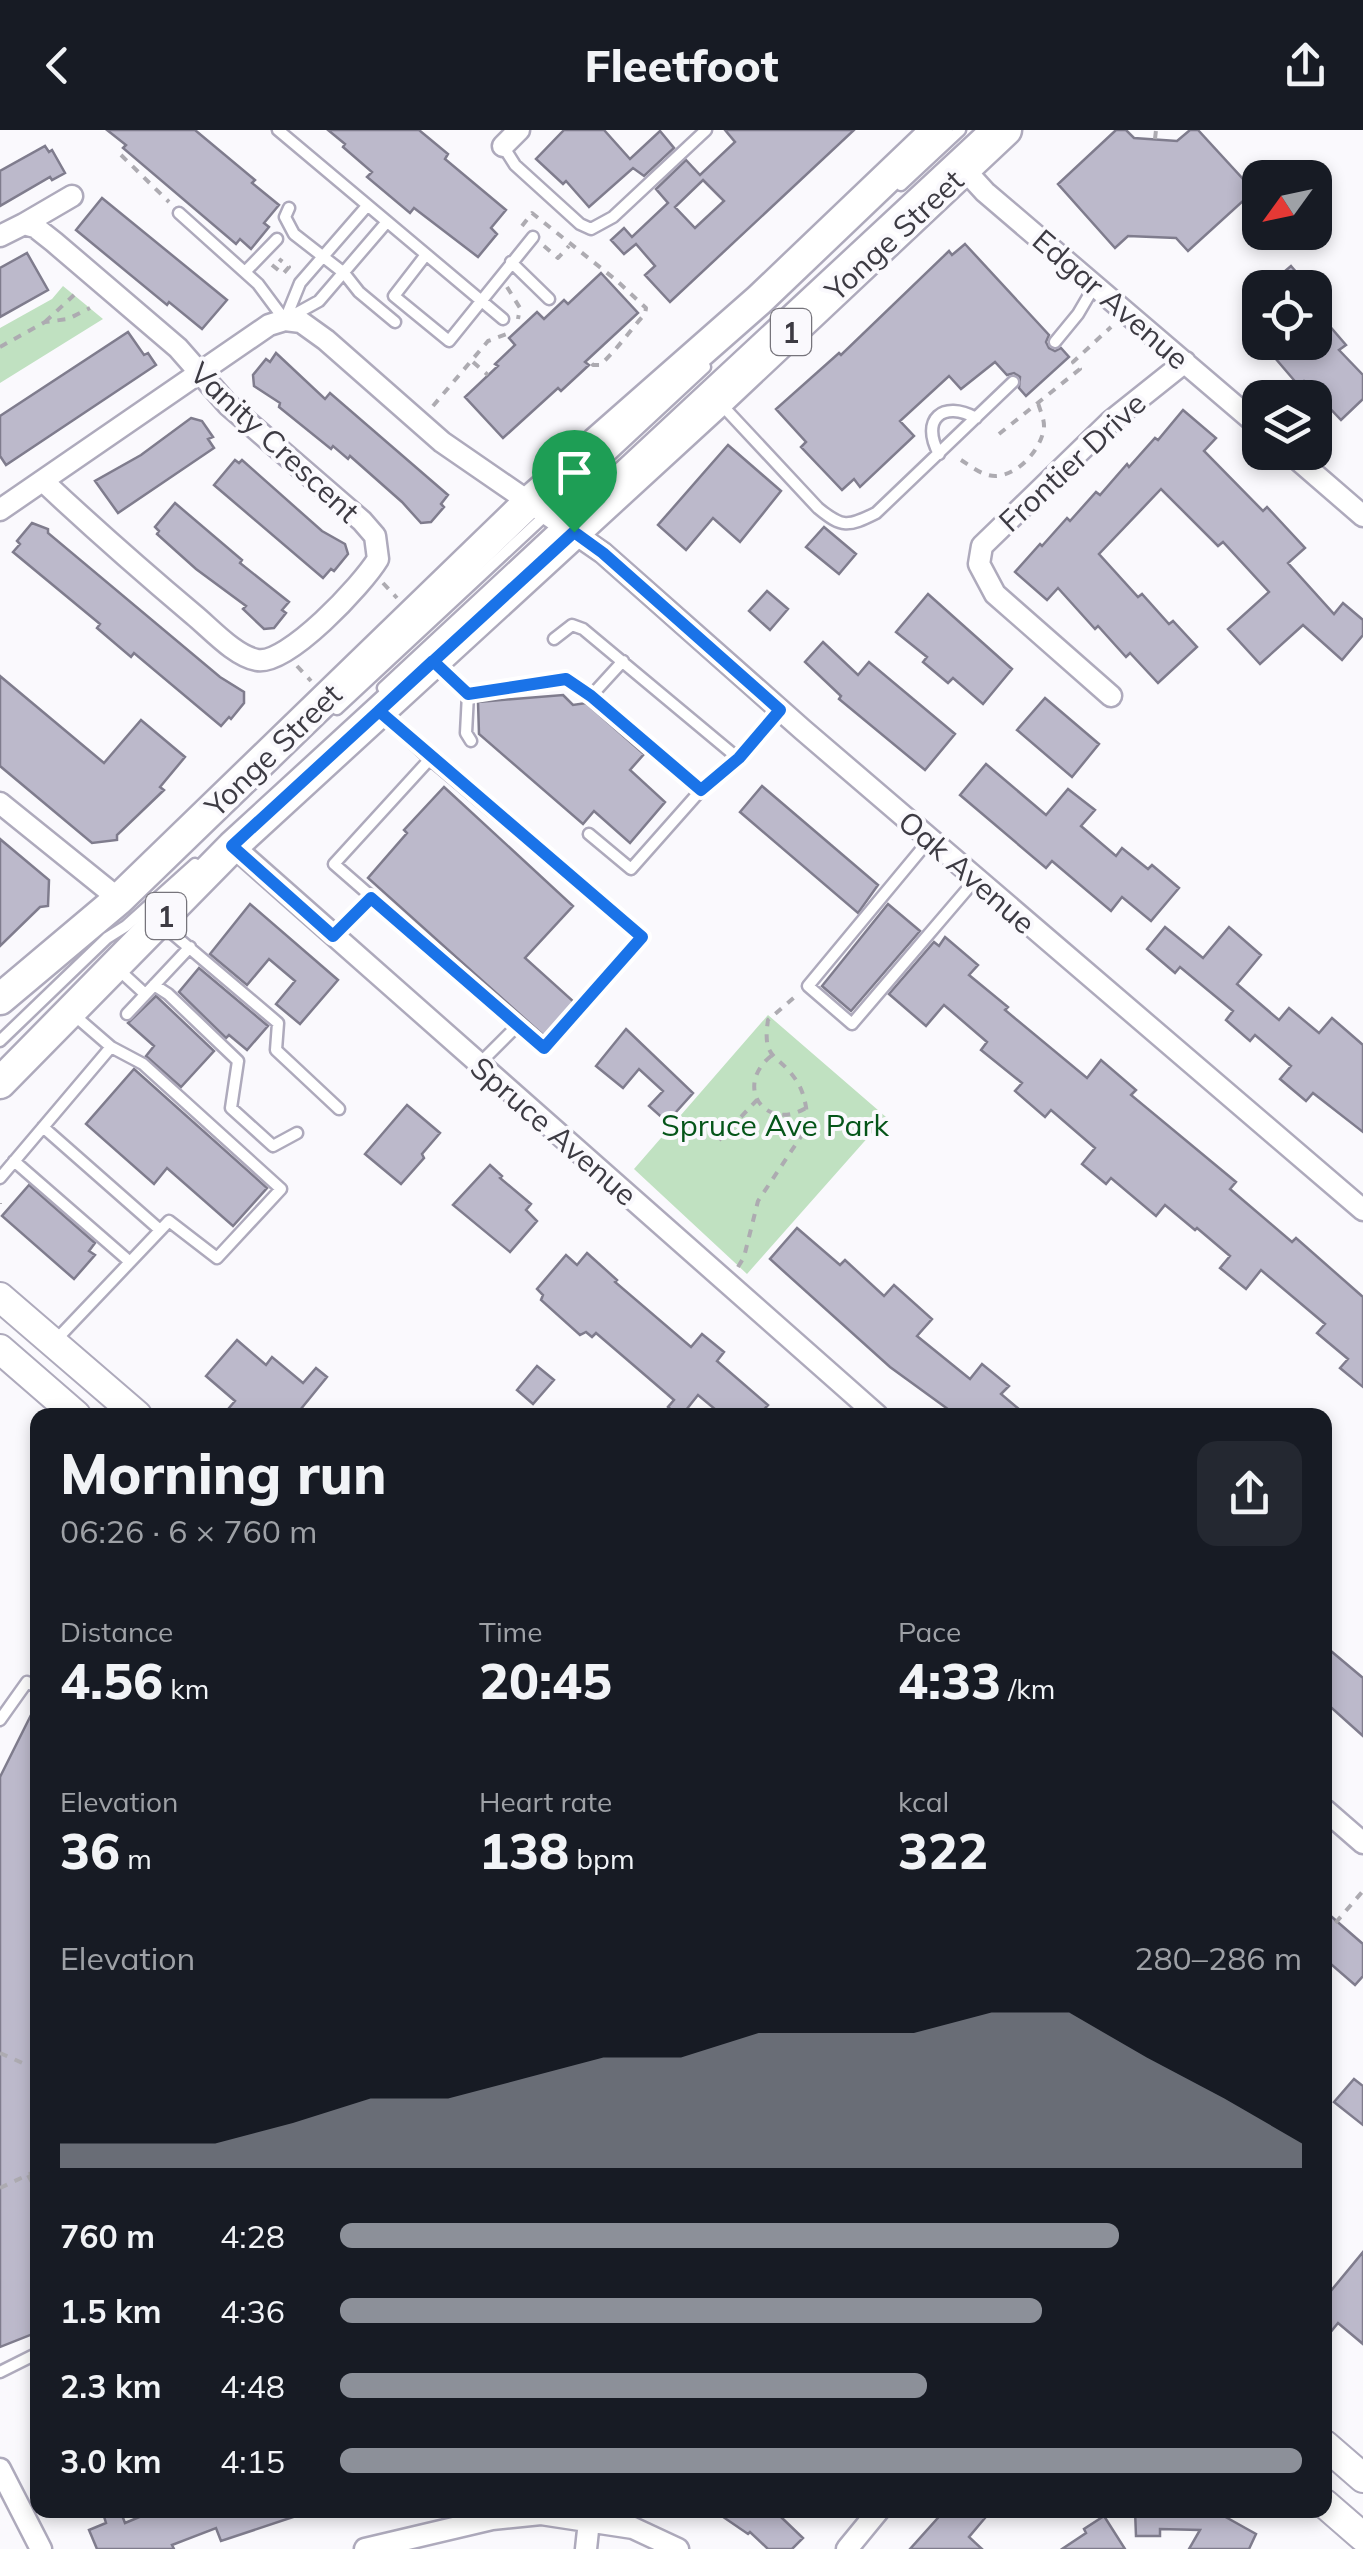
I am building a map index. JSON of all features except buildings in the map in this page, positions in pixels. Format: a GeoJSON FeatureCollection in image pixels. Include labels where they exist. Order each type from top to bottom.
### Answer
{"type":"FeatureCollection","features":[{"type":"Feature","properties":{"kind":"main road","name":"Yonge Street"},"geometry":{"type":"LineString","coordinates":[[0,999],[551,518],[718,401],[1006,130]]}},
{"type":"Feature","properties":{"kind":"main road","name":"Yonge Street"},"geometry":{"type":"LineString","coordinates":[[0,1084],[160,922],[223,842],[380,701],[433,661],[551,518],[759,300],[939,131]]}},
{"type":"Feature","properties":{"kind":"main road"},"geometry":{"type":"LineString","coordinates":[[0,1297],[129,1408]]}},
{"type":"Feature","properties":{"kind":"main road"},"geometry":{"type":"LineString","coordinates":[[0,1349],[69,1408]]}},
{"type":"Feature","properties":{"kind":"main road"},"geometry":{"type":"LineString","coordinates":[[83,1408],[102,1386]]}},
{"type":"Feature","properties":{"kind":"main road"},"geometry":{"type":"LineString","coordinates":[[1332,2451],[1363,2478]]}},
{"type":"Feature","properties":{"kind":"main road"},"geometry":{"type":"LineString","coordinates":[[1332,2510],[1363,2537]]}},
{"type":"Feature","properties":{"kind":"street"},"geometry":{"type":"LineString","coordinates":[[503,146],[518,130]]}},
{"type":"Feature","properties":{"kind":"street","name":"Edgar Avenue"},"geometry":{"type":"LineString","coordinates":[[964,169],[985,192],[1242,411]]}},
{"type":"Feature","properties":{"kind":"street"},"geometry":{"type":"LineString","coordinates":[[0,236],[72,196]]}},
{"type":"Feature","properties":{"kind":"street","name":"Vanity Crescent"},"geometry":{"type":"LineString","coordinates":[[24,224],[36,227],[82,264],[178,348],[228,405],[362,521],[379,546],[378,559],[362,581],[291,648],[273,659],[255,660],[115,548],[44,482]]}},
{"type":"Feature","properties":{"kind":"street"},"geometry":{"type":"LineString","coordinates":[[0,510],[269,325],[285,320]]}},
{"type":"Feature","properties":{"kind":"street","name":"Oak Avenue"},"geometry":{"type":"LineString","coordinates":[[285,320],[301,322],[326,340],[442,442],[603,553],[780,710],[1363,1210]]}},
{"type":"Feature","properties":{"kind":"street","name":"Frontier Drive"},"geometry":{"type":"LineString","coordinates":[[1111,696],[995,594],[980,564],[982,546],[1112,421],[1185,362]]}},
{"type":"Feature","properties":{"kind":"street"},"geometry":{"type":"LineString","coordinates":[[1310,470],[1363,516]]}},
{"type":"Feature","properties":{"kind":"street"},"geometry":{"type":"LineString","coordinates":[[0,804],[119,899]]}},
{"type":"Feature","properties":{"kind":"street","name":"Spruce Avenue"},"geometry":{"type":"LineString","coordinates":[[223,842],[868,1408]]}},
{"type":"Feature","properties":{"kind":"street"},"geometry":{"type":"LineString","coordinates":[[1332,1816],[1363,1843]]}},
{"type":"Feature","properties":{"kind":"street"},"geometry":{"type":"LineString","coordinates":[[0,2469],[41,2549]]}},
{"type":"Feature","properties":{"kind":"street"},"geometry":{"type":"LineString","coordinates":[[364,2549],[509,2518]]}},
{"type":"Feature","properties":{"kind":"street"},"geometry":{"type":"LineString","coordinates":[[569,2518],[633,2528],[678,2549]]}},
{"type":"Feature","properties":{"kind":"street"},"geometry":{"type":"LineString","coordinates":[[846,2549],[872,2518]]}},
{"type":"Feature","properties":{"kind":"street"},"geometry":{"type":"LineString","coordinates":[[586,2549],[589,2521]]}},
{"type":"Feature","properties":{"kind":"lane"},"geometry":{"type":"LineString","coordinates":[[278,130],[503,319]]}},
{"type":"Feature","properties":{"kind":"lane"},"geometry":{"type":"LineString","coordinates":[[503,146],[515,165],[580,224],[590,228],[613,217],[706,130]]}},
{"type":"Feature","properties":{"kind":"lane"},"geometry":{"type":"LineString","coordinates":[[321,724],[983,130]]}},
{"type":"Feature","properties":{"kind":"lane"},"geometry":{"type":"LineString","coordinates":[[889,196],[939,131]]}},
{"type":"Feature","properties":{"kind":"lane"},"geometry":{"type":"LineString","coordinates":[[285,320],[300,283],[367,206]]}},
{"type":"Feature","properties":{"kind":"lane"},"geometry":{"type":"LineString","coordinates":[[289,208],[285,217],[288,226],[396,322]]}},
{"type":"Feature","properties":{"kind":"lane"},"geometry":{"type":"LineString","coordinates":[[180,213],[245,272],[285,320]]}},
{"type":"Feature","properties":{"kind":"lane"},"geometry":{"type":"LineString","coordinates":[[285,320],[319,301],[386,223]]}},
{"type":"Feature","properties":{"kind":"lane"},"geometry":{"type":"LineString","coordinates":[[425,256],[394,296],[449,341],[534,237]]}},
{"type":"Feature","properties":{"kind":"lane"},"geometry":{"type":"LineString","coordinates":[[245,272],[277,239]]}},
{"type":"Feature","properties":{"kind":"lane"},"geometry":{"type":"LineString","coordinates":[[511,262],[549,299]]}},
{"type":"Feature","properties":{"kind":"lane"},"geometry":{"type":"LineString","coordinates":[[746,328],[803,276]]}},
{"type":"Feature","properties":{"kind":"lane"},"geometry":{"type":"LineString","coordinates":[[1055,342],[1096,284]]}},
{"type":"Feature","properties":{"kind":"lane"},"geometry":{"type":"LineString","coordinates":[[430,759],[334,864],[544,1048],[642,937],[430,759],[380,701],[551,518],[718,355]]}},
{"type":"Feature","properties":{"kind":"lane"},"geometry":{"type":"LineString","coordinates":[[718,401],[834,521],[852,525],[876,513],[1013,382]]}},
{"type":"Feature","properties":{"kind":"lane"},"geometry":{"type":"LineString","coordinates":[[939,454],[931,439],[936,418],[948,410],[960,410],[976,418]]}},
{"type":"Feature","properties":{"kind":"lane"},"geometry":{"type":"LineString","coordinates":[[554,640],[572,625],[583,629],[739,758]]}},
{"type":"Feature","properties":{"kind":"lane"},"geometry":{"type":"LineString","coordinates":[[433,661],[468,694],[466,733],[472,741]]}},
{"type":"Feature","properties":{"kind":"lane"},"geometry":{"type":"LineString","coordinates":[[591,696],[623,662]]}},
{"type":"Feature","properties":{"kind":"lane"},"geometry":{"type":"LineString","coordinates":[[468,694],[566,679],[701,790]]}},
{"type":"Feature","properties":{"kind":"lane"},"geometry":{"type":"LineString","coordinates":[[589,834],[632,869],[701,790],[739,758],[780,710]]}},
{"type":"Feature","properties":{"kind":"lane"},"geometry":{"type":"LineString","coordinates":[[930,839],[808,986],[852,1024],[976,879]]}},
{"type":"Feature","properties":{"kind":"lane"},"geometry":{"type":"LineString","coordinates":[[0,1041],[107,938],[223,842]]}},
{"type":"Feature","properties":{"kind":"lane"},"geometry":{"type":"LineString","coordinates":[[107,938],[117,917],[171,866]]}},
{"type":"Feature","properties":{"kind":"lane"},"geometry":{"type":"LineString","coordinates":[[333,936],[371,898]]}},
{"type":"Feature","properties":{"kind":"lane"},"geometry":{"type":"LineString","coordinates":[[160,922],[278,1023],[276,1050],[338,1108]]}},
{"type":"Feature","properties":{"kind":"lane"},"geometry":{"type":"LineString","coordinates":[[127,1014],[190,947]]}},
{"type":"Feature","properties":{"kind":"lane"},"geometry":{"type":"LineString","coordinates":[[116,968],[144,993]]}},
{"type":"Feature","properties":{"kind":"lane"},"geometry":{"type":"LineString","coordinates":[[154,984],[238,1061],[231,1108],[273,1146],[297,1133]]}},
{"type":"Feature","properties":{"kind":"lane"},"geometry":{"type":"LineString","coordinates":[[53,1343],[169,1221],[217,1258],[281,1188],[143,1064],[111,1047],[72,1013]]}},
{"type":"Feature","properties":{"kind":"lane"},"geometry":{"type":"LineString","coordinates":[[478,1064],[517,1026]]}},
{"type":"Feature","properties":{"kind":"lane"},"geometry":{"type":"LineString","coordinates":[[0,1178],[111,1047]]}},
{"type":"Feature","properties":{"kind":"lane"},"geometry":{"type":"LineString","coordinates":[[43,1128],[160,1230]]}},
{"type":"Feature","properties":{"kind":"lane"},"geometry":{"type":"LineString","coordinates":[[14,1161],[130,1262]]}},
{"type":"Feature","properties":{"kind":"lane"},"geometry":{"type":"LineString","coordinates":[[0,1720],[26,1682],[30,1684]]}},
{"type":"Feature","properties":{"kind":"lane"},"geometry":{"type":"LineString","coordinates":[[0,2372],[30,2357]]}},
{"type":"Feature","properties":{"kind":"path"},"geometry":{"type":"LineString","coordinates":[[1155,140],[1156,130]]}},
{"type":"Feature","properties":{"kind":"path"},"geometry":{"type":"LineString","coordinates":[[121,155],[180,213]]}},
{"type":"Feature","properties":{"kind":"path"},"geometry":{"type":"LineString","coordinates":[[532,213],[646,308],[611,356],[600,365],[593,365],[588,359]]}},
{"type":"Feature","properties":{"kind":"path"},"geometry":{"type":"LineString","coordinates":[[430,409],[488,341],[506,335],[518,322],[520,308],[515,296],[498,277]]}},
{"type":"Feature","properties":{"kind":"path"},"geometry":{"type":"LineString","coordinates":[[0,347],[45,322],[74,295]]}},
{"type":"Feature","properties":{"kind":"path"},"geometry":{"type":"LineString","coordinates":[[45,322],[68,319],[90,308]]}},
{"type":"Feature","properties":{"kind":"path"},"geometry":{"type":"LineString","coordinates":[[999,434],[1080,369],[1072,362],[1128,312]]}},
{"type":"Feature","properties":{"kind":"path"},"geometry":{"type":"LineString","coordinates":[[471,361],[488,376]]}},
{"type":"Feature","properties":{"kind":"path"},"geometry":{"type":"LineString","coordinates":[[961,460],[995,476],[1010,472],[1028,459],[1041,442],[1045,423],[1038,403]]}},
{"type":"Feature","properties":{"kind":"path"},"geometry":{"type":"LineString","coordinates":[[380,580],[396,598]]}},
{"type":"Feature","properties":{"kind":"path"},"geometry":{"type":"LineString","coordinates":[[292,660],[311,681]]}},
{"type":"Feature","properties":{"kind":"path"},"geometry":{"type":"LineString","coordinates":[[736,1272],[744,1257],[758,1201],[808,1126],[800,1086],[771,1056],[766,1042],[768,1020],[808,986]]}},
{"type":"Feature","properties":{"kind":"path"},"geometry":{"type":"LineString","coordinates":[[771,1056],[754,1076],[758,1100],[770,1112],[784,1116],[806,1108]]}},
{"type":"Feature","properties":{"kind":"path"},"geometry":{"type":"LineString","coordinates":[[720,1140],[758,1100]]}},
{"type":"Feature","properties":{"kind":"path"},"geometry":{"type":"LineString","coordinates":[[1332,1927],[1363,1891]]}},
{"type":"Feature","properties":{"kind":"path"},"geometry":{"type":"LineString","coordinates":[[0,2053],[27,2065]]}},
{"type":"Feature","properties":{"kind":"path"},"geometry":{"type":"LineString","coordinates":[[0,2188],[28,2174],[30,2178]]}},
{"type":"Feature","properties":{"kind":"green space"},"geometry":{"type":"Polygon","coordinates":[[[63,286],[103,319],[0,383],[0,328],[52,299],[63,286]]]}},
{"type":"Feature","properties":{"kind":"green space","name":"Spruce Ave Park"},"geometry":{"type":"Polygon","coordinates":[[[768,1015],[886,1117],[747,1274],[634,1169],[768,1015]]]}},
{"type":"Feature","properties":{"kind":"route"},"geometry":{"type":"LineString","coordinates":[[574,532],[379,711],[335,752],[232,846],[333,936],[371,898],[544,1048],[642,937],[430,759],[379,711],[433,661],[468,694],[566,679],[701,790],[739,758],[780,710],[603,553],[574,532]]}}]}
